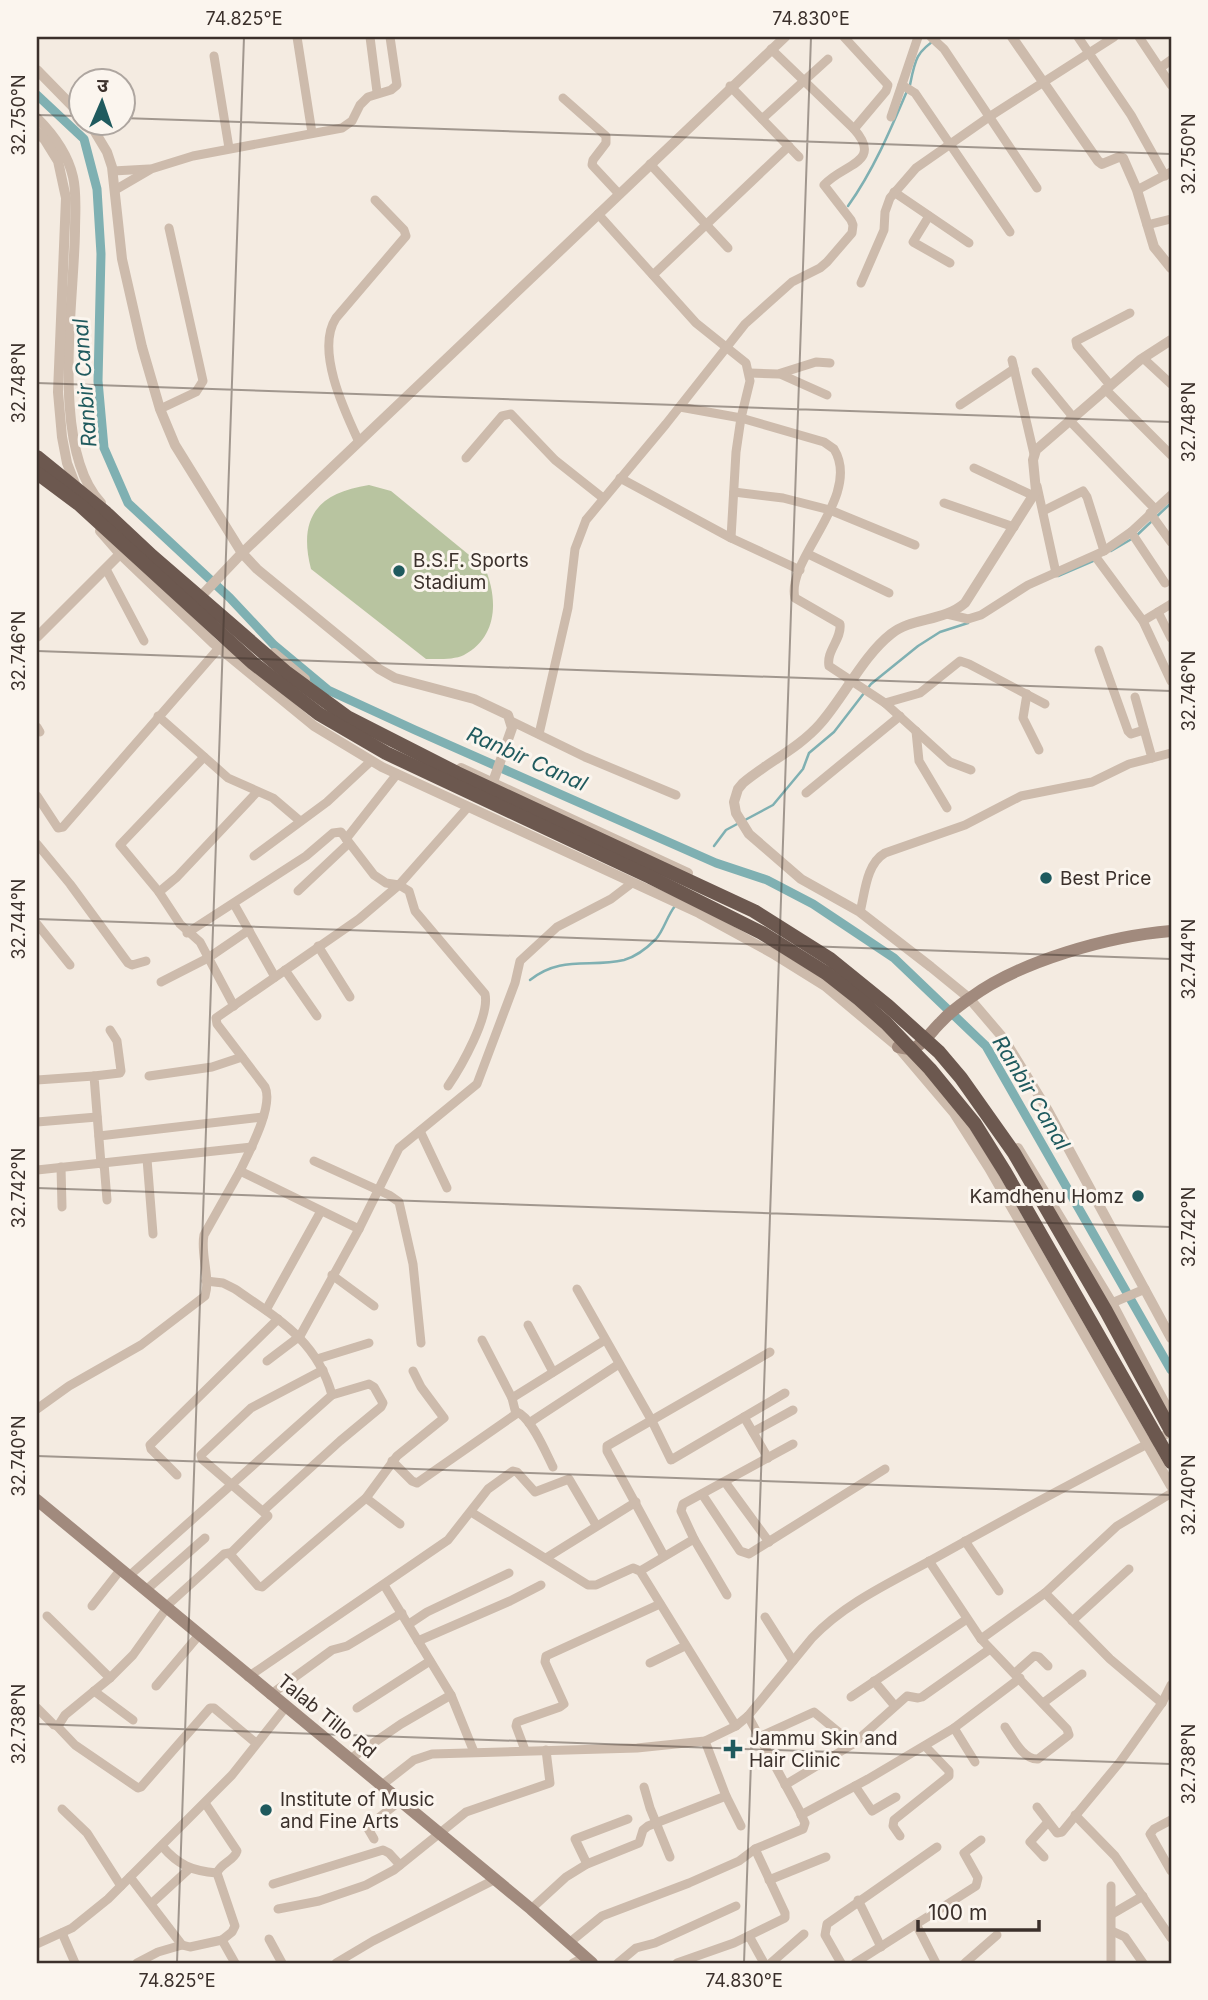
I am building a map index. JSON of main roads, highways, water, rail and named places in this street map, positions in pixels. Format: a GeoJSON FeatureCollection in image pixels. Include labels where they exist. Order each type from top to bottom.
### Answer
{"type":"FeatureCollection","features":[{"type":"Feature","properties":{"kind":"highway"},"geometry":{"type":"LineString","coordinates":[[37,457],[106,513],[287,673],[347,717],[457,773],[754,911],[830,959],[888,1006],[946,1060],[980,1102],[1014,1153],[1106,1311],[1171,1431]]}},
{"type":"Feature","properties":{"kind":"highway"},"geometry":{"type":"LineString","coordinates":[[37,473],[80,505],[253,663],[319,714],[386,753],[650,877],[762,933],[825,973],[859,999],[930,1069],[975,1124],[1171,1462]]}},
{"type":"Feature","properties":{"kind":"main road"},"geometry":{"type":"LineString","coordinates":[[898,1047],[917,1047],[966,1001],[1002,977],[1110,940],[1171,931]]}},
{"type":"Feature","properties":{"kind":"main road","name":"Talab Tillo Rd"},"geometry":{"type":"LineString","coordinates":[[39,1507],[80,1535],[285,1708],[531,1909],[569,1943],[583,1961]]}},
{"type":"Feature","properties":{"kind":"waterway"},"geometry":{"type":"LineString","coordinates":[[910,85],[918,57],[925,47],[939,37]]}},
{"type":"Feature","properties":{"kind":"waterway"},"geometry":{"type":"LineString","coordinates":[[848,206],[873,165],[907,91]]}},
{"type":"Feature","properties":{"kind":"waterway","name":"Ranbir Canal"},"geometry":{"type":"LineString","coordinates":[[37,95],[84,139],[97,189],[101,254],[98,381],[104,448],[128,503],[230,598],[274,645],[328,690],[716,863],[767,880],[813,904],[894,958],[986,1046],[1171,1370]]}},
{"type":"Feature","properties":{"kind":"waterway"},"geometry":{"type":"LineString","coordinates":[[1111,551],[1135,537],[1171,503]]}},
{"type":"Feature","properties":{"kind":"waterway"},"geometry":{"type":"LineString","coordinates":[[1058,576],[1093,561]]}},
{"type":"Feature","properties":{"kind":"waterway"},"geometry":{"type":"LineString","coordinates":[[745,820],[773,805],[803,769],[809,753],[834,732],[871,684],[940,632],[968,623]]}},
{"type":"Feature","properties":{"kind":"waterway"},"geometry":{"type":"LineString","coordinates":[[714,846],[726,830],[739,823]]}},
{"type":"Feature","properties":{"kind":"waterway"},"geometry":{"type":"LineString","coordinates":[[530,980],[553,967],[611,962],[633,957],[656,939],[675,906]]}},
{"type":"Feature","properties":{"kind":"place","name":"B.S.F. Sports Stadium"},"geometry":{"type":"Point","coordinates":[399,571]}},
{"type":"Feature","properties":{"kind":"place","name":"Best Price"},"geometry":{"type":"Point","coordinates":[1046,878]}},
{"type":"Feature","properties":{"kind":"place","name":"Kamdhenu Homz"},"geometry":{"type":"Point","coordinates":[1138,1196]}},
{"type":"Feature","properties":{"kind":"place","name":"Jammu Skin and Hair Clinic"},"geometry":{"type":"Point","coordinates":[733,1749]}},
{"type":"Feature","properties":{"kind":"place","name":"Institute of Music and Fine Arts"},"geometry":{"type":"Point","coordinates":[266,1810]}}]}
